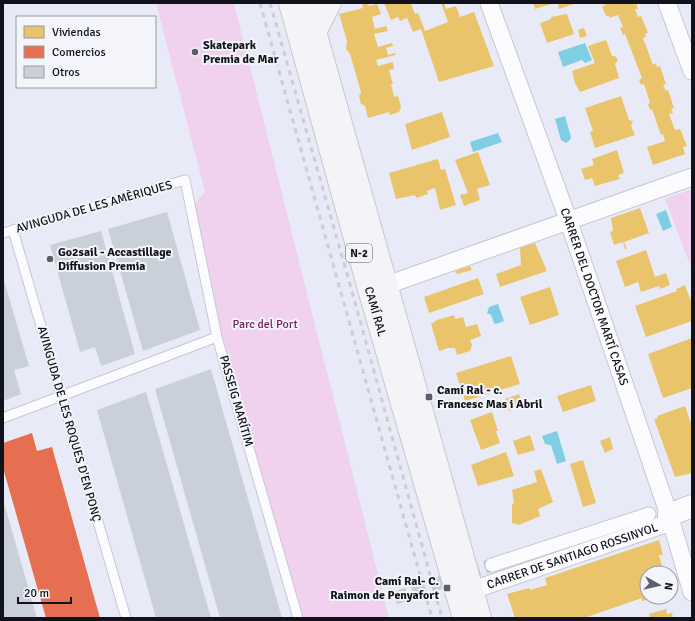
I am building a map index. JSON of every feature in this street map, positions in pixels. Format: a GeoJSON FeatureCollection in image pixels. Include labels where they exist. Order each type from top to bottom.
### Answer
{"type":"FeatureCollection","features":[{"type":"Feature","properties":{"kind":"main road","name":"CAMÍ RAL"},"geometry":{"type":"LineString","coordinates":[[290,3],[369,289],[464,618]]}},
{"type":"Feature","properties":{"kind":"main road","name":"CAMÍ RAL"},"geometry":{"type":"LineString","coordinates":[[307,3],[480,618]]}},
{"type":"Feature","properties":{"kind":"main road"},"geometry":{"type":"LineString","coordinates":[[315,32],[330,3]]}},
{"type":"Feature","properties":{"kind":"street","name":"CARRER DEL DOCTOR MARTÍ CASAS"},"geometry":{"type":"LineString","coordinates":[[489,3],[569,222],[660,518],[692,592]]}},
{"type":"Feature","properties":{"kind":"street"},"geometry":{"type":"LineString","coordinates":[[667,3],[692,71]]}},
{"type":"Feature","properties":{"kind":"street"},"geometry":{"type":"LineString","coordinates":[[387,285],[569,222],[692,177]]}},
{"type":"Feature","properties":{"kind":"street"},"geometry":{"type":"LineString","coordinates":[[492,565],[660,518],[692,506]]}},
{"type":"Feature","properties":{"kind":"street","name":"CARRER DE SANTIAGO ROSSINYOL"},"geometry":{"type":"LineString","coordinates":[[473,590],[660,518]]}},
{"type":"Feature","properties":{"kind":"lane","name":"AVINGUDA DE LES AMÈRIQUES"},"geometry":{"type":"LineString","coordinates":[[3,233],[185,180]]}},
{"type":"Feature","properties":{"kind":"lane","name":"PASSEIG MARÍTIM"},"geometry":{"type":"LineString","coordinates":[[185,180],[217,337],[298,618]]}},
{"type":"Feature","properties":{"kind":"lane","name":"AVINGUDA DE LES ROQUES D'EN PONÇ"},"geometry":{"type":"LineString","coordinates":[[13,230],[126,618]]}},
{"type":"Feature","properties":{"kind":"lane"},"geometry":{"type":"LineString","coordinates":[[3,418],[217,337]]}},
{"type":"Feature","properties":{"kind":"green space","name":"Parc del Port"},"geometry":{"type":"Polygon","coordinates":[[[156,3],[234,3],[389,618],[299,618],[217,337],[195,203],[205,192],[156,3]]]}},
{"type":"Feature","properties":{"kind":"green space"},"geometry":{"type":"Polygon","coordinates":[[[692,189],[692,270],[665,199],[692,189]]]}},
{"type":"Feature","properties":{"kind":"water"},"geometry":{"type":"Polygon","coordinates":[[[585,43],[592,60],[585,63],[582,60],[563,67],[558,52],[585,43]]]}},
{"type":"Feature","properties":{"kind":"water"},"geometry":{"type":"Polygon","coordinates":[[[565,116],[571,137],[566,143],[561,140],[555,119],[565,116]]]}},
{"type":"Feature","properties":{"kind":"water"},"geometry":{"type":"Polygon","coordinates":[[[498,133],[502,142],[473,152],[470,142],[498,133]]]}},
{"type":"Feature","properties":{"kind":"water"},"geometry":{"type":"Polygon","coordinates":[[[666,210],[672,227],[663,231],[656,214],[666,210]]]}},
{"type":"Feature","properties":{"kind":"water"},"geometry":{"type":"Polygon","coordinates":[[[498,304],[504,321],[496,324],[494,323],[491,315],[487,313],[489,307],[498,304]]]}},
{"type":"Feature","properties":{"kind":"water"},"geometry":{"type":"Polygon","coordinates":[[[557,431],[566,461],[557,464],[551,445],[545,444],[542,436],[557,431]]]}},
{"type":"Feature","properties":{"kind":"building: Viviendas"},"geometry":{"type":"Polygon","coordinates":[[[362,3],[368,3],[369,6],[377,4],[381,14],[372,17],[375,29],[386,26],[388,31],[374,34],[378,47],[392,43],[393,46],[386,48],[388,55],[395,53],[396,55],[376,60],[378,66],[393,62],[394,69],[389,70],[393,84],[391,84],[394,97],[398,96],[401,107],[399,112],[390,115],[389,112],[368,118],[365,106],[361,104],[359,96],[361,92],[350,54],[346,49],[347,41],[339,14],[363,8],[362,3]]]}},
{"type":"Feature","properties":{"kind":"building: Viviendas"},"geometry":{"type":"Polygon","coordinates":[[[384,3],[414,3],[411,4],[415,14],[418,13],[425,31],[448,22],[441,3],[444,3],[446,9],[456,6],[460,17],[474,12],[494,66],[439,82],[421,29],[413,32],[407,18],[400,21],[398,17],[391,20],[384,3]]]}},
{"type":"Feature","properties":{"kind":"building: Viviendas"},"geometry":{"type":"Polygon","coordinates":[[[533,3],[554,3],[535,9],[533,3]]]}},
{"type":"Feature","properties":{"kind":"building: Viviendas"},"geometry":{"type":"Polygon","coordinates":[[[558,3],[577,3],[559,9],[558,3]]]}},
{"type":"Feature","properties":{"kind":"building: Viviendas"},"geometry":{"type":"Polygon","coordinates":[[[604,3],[636,3],[638,9],[635,9],[638,17],[641,16],[648,33],[645,34],[646,37],[643,38],[653,65],[656,63],[657,67],[660,66],[666,84],[663,85],[666,91],[668,90],[674,108],[671,109],[673,113],[669,114],[675,130],[680,129],[687,146],[683,147],[685,154],[653,165],[647,147],[665,141],[663,134],[661,135],[652,109],[650,110],[648,104],[650,103],[644,84],[641,85],[639,80],[642,78],[625,34],[623,35],[620,28],[623,27],[618,15],[609,18],[609,16],[606,16],[602,6],[605,6],[604,3]]]}},
{"type":"Feature","properties":{"kind":"building: Viviendas"},"geometry":{"type":"Polygon","coordinates":[[[567,14],[574,34],[547,43],[540,23],[551,19],[551,17],[567,14]]]}},
{"type":"Feature","properties":{"kind":"building: Viviendas"},"geometry":{"type":"Polygon","coordinates":[[[584,28],[587,36],[580,38],[578,30],[584,28]]]}},
{"type":"Feature","properties":{"kind":"building: Viviendas"},"geometry":{"type":"Polygon","coordinates":[[[606,40],[612,56],[615,56],[618,60],[615,64],[619,78],[580,92],[575,83],[572,71],[595,63],[588,46],[606,40]]]}},
{"type":"Feature","properties":{"kind":"building: Viviendas"},"geometry":{"type":"Polygon","coordinates":[[[621,96],[629,120],[633,121],[631,126],[635,135],[595,148],[590,132],[593,131],[585,108],[621,96]]]}},
{"type":"Feature","properties":{"kind":"building: Viviendas"},"geometry":{"type":"Polygon","coordinates":[[[442,112],[450,137],[412,150],[405,124],[442,112]]]}},
{"type":"Feature","properties":{"kind":"building: Viviendas"},"geometry":{"type":"Polygon","coordinates":[[[617,150],[624,173],[618,175],[620,179],[595,186],[592,178],[585,180],[581,169],[594,165],[592,159],[617,150]]]}},
{"type":"Feature","properties":{"kind":"building: Viviendas"},"geometry":{"type":"Polygon","coordinates":[[[478,152],[490,185],[477,189],[480,200],[464,206],[460,195],[468,193],[455,160],[478,152]]]}},
{"type":"Feature","properties":{"kind":"building: Viviendas"},"geometry":{"type":"Polygon","coordinates":[[[438,159],[441,170],[445,169],[456,205],[440,210],[435,188],[427,191],[428,194],[416,198],[415,195],[396,199],[389,173],[438,159]]]}},
{"type":"Feature","properties":{"kind":"building: Viviendas"},"geometry":{"type":"Polygon","coordinates":[[[640,208],[649,233],[624,242],[627,249],[625,249],[623,242],[614,245],[610,232],[613,231],[611,218],[640,208]]]}},
{"type":"Feature","properties":{"kind":"building: Viviendas"},"geometry":{"type":"Polygon","coordinates":[[[535,243],[547,271],[500,287],[496,274],[521,265],[520,248],[535,243]]]}},
{"type":"Feature","properties":{"kind":"building: Viviendas"},"geometry":{"type":"Polygon","coordinates":[[[646,250],[655,277],[666,273],[670,285],[660,289],[659,286],[641,292],[638,282],[625,287],[616,261],[646,250]]]}},
{"type":"Feature","properties":{"kind":"building: Viviendas"},"geometry":{"type":"Polygon","coordinates":[[[470,266],[472,270],[457,274],[455,271],[470,266]]]}},
{"type":"Feature","properties":{"kind":"building: Viviendas"},"geometry":{"type":"Polygon","coordinates":[[[478,278],[484,294],[429,313],[424,297],[478,278]]]}},
{"type":"Feature","properties":{"kind":"building: Viviendas"},"geometry":{"type":"Polygon","coordinates":[[[685,285],[692,304],[692,321],[646,337],[635,306],[677,291],[676,289],[685,285]]]}},
{"type":"Feature","properties":{"kind":"building: Viviendas"},"geometry":{"type":"Polygon","coordinates":[[[550,287],[559,315],[530,325],[520,297],[550,287]]]}},
{"type":"Feature","properties":{"kind":"building: Viviendas"},"geometry":{"type":"Polygon","coordinates":[[[454,315],[455,319],[463,317],[466,327],[477,324],[481,336],[470,340],[472,345],[470,351],[457,355],[455,348],[448,348],[439,351],[431,324],[437,320],[454,315]]]}},
{"type":"Feature","properties":{"kind":"building: Viviendas"},"geometry":{"type":"Polygon","coordinates":[[[692,338],[692,388],[663,398],[648,354],[692,338]]]}},
{"type":"Feature","properties":{"kind":"building: Viviendas"},"geometry":{"type":"Polygon","coordinates":[[[511,356],[520,384],[465,401],[456,373],[511,356]]]}},
{"type":"Feature","properties":{"kind":"building: Viviendas"},"geometry":{"type":"Polygon","coordinates":[[[591,385],[596,401],[563,412],[557,396],[591,385]]]}},
{"type":"Feature","properties":{"kind":"building: Viviendas"},"geometry":{"type":"Polygon","coordinates":[[[519,394],[523,406],[509,411],[505,399],[519,394]]]}},
{"type":"Feature","properties":{"kind":"building: Viviendas"},"geometry":{"type":"Polygon","coordinates":[[[685,406],[692,426],[692,473],[675,477],[654,419],[658,418],[657,416],[685,406]]]}},
{"type":"Feature","properties":{"kind":"building: Viviendas"},"geometry":{"type":"Polygon","coordinates":[[[492,412],[500,443],[481,450],[470,420],[492,412]]]}},
{"type":"Feature","properties":{"kind":"building: Viviendas"},"geometry":{"type":"Polygon","coordinates":[[[530,435],[535,450],[518,455],[513,441],[530,435]]]}},
{"type":"Feature","properties":{"kind":"building: Viviendas"},"geometry":{"type":"Polygon","coordinates":[[[610,437],[613,449],[605,453],[600,441],[610,437]]]}},
{"type":"Feature","properties":{"kind":"building: Viviendas"},"geometry":{"type":"Polygon","coordinates":[[[506,452],[514,476],[478,486],[471,465],[506,452]]]}},
{"type":"Feature","properties":{"kind":"building: Viviendas"},"geometry":{"type":"Polygon","coordinates":[[[583,460],[596,503],[583,507],[570,464],[583,460]]]}},
{"type":"Feature","properties":{"kind":"building: Viviendas"},"geometry":{"type":"Polygon","coordinates":[[[541,469],[553,502],[538,509],[540,516],[519,525],[512,523],[512,504],[514,503],[512,490],[537,482],[534,471],[541,469]]]}},
{"type":"Feature","properties":{"kind":"building: Viviendas"},"geometry":{"type":"Polygon","coordinates":[[[659,540],[663,555],[659,555],[662,565],[639,565],[639,599],[584,618],[515,618],[507,594],[547,585],[545,578],[659,540]]]}},
{"type":"Feature","properties":{"kind":"building: Viviendas"},"geometry":{"type":"Polygon","coordinates":[[[666,609],[667,614],[672,613],[673,618],[650,618],[649,614],[666,609]]]}},
{"type":"Feature","properties":{"kind":"building: Comercios"},"geometry":{"type":"Polygon","coordinates":[[[32,433],[37,451],[52,447],[100,618],[46,618],[3,468],[3,443],[32,433]]]}},
{"type":"Feature","properties":{"kind":"building: Otros"},"geometry":{"type":"Polygon","coordinates":[[[167,212],[200,330],[143,351],[108,229],[167,212]]]}},
{"type":"Feature","properties":{"kind":"building: Otros"},"geometry":{"type":"Polygon","coordinates":[[[101,231],[135,354],[101,366],[95,347],[80,352],[50,245],[101,231]]]}},
{"type":"Feature","properties":{"kind":"building: Otros"},"geometry":{"type":"Polygon","coordinates":[[[3,277],[29,366],[14,370],[21,394],[3,401],[3,277]]]}},
{"type":"Feature","properties":{"kind":"building: Otros"},"geometry":{"type":"Polygon","coordinates":[[[211,369],[282,618],[220,618],[155,389],[211,369]]]}},
{"type":"Feature","properties":{"kind":"building: Otros"},"geometry":{"type":"Polygon","coordinates":[[[146,392],[211,618],[156,618],[97,410],[146,392]]]}},
{"type":"Feature","properties":{"kind":"building: Otros"},"geometry":{"type":"Polygon","coordinates":[[[3,499],[37,618],[5,618],[3,611],[3,499]]]}},
{"type":"Feature","properties":{"kind":"tunnel"},"geometry":{"type":"LineString","coordinates":[[395,598],[492,565]]}},
{"type":"Feature","properties":{"kind":"railway"},"geometry":{"type":"LineString","coordinates":[[260,3],[432,618]]}},
{"type":"Feature","properties":{"kind":"railway"},"geometry":{"type":"LineString","coordinates":[[270,3],[351,288],[442,618]]}},
{"type":"Feature","properties":{"kind":"place","name":"Skatepark Premia de Mar"},"geometry":{"type":"Point","coordinates":[195,52]}},
{"type":"Feature","properties":{"kind":"place","name":"Go2sail - Accastillage Diffusion Premia"},"geometry":{"type":"Point","coordinates":[50,259]}},
{"type":"Feature","properties":{"kind":"place","name":"Camí Ral - c. Francesc Mas i Abril"},"geometry":{"type":"Point","coordinates":[429,397]}},
{"type":"Feature","properties":{"kind":"place","name":"Camí Ral- C. Raimon de Penyafort"},"geometry":{"type":"Point","coordinates":[447,588]}}]}
